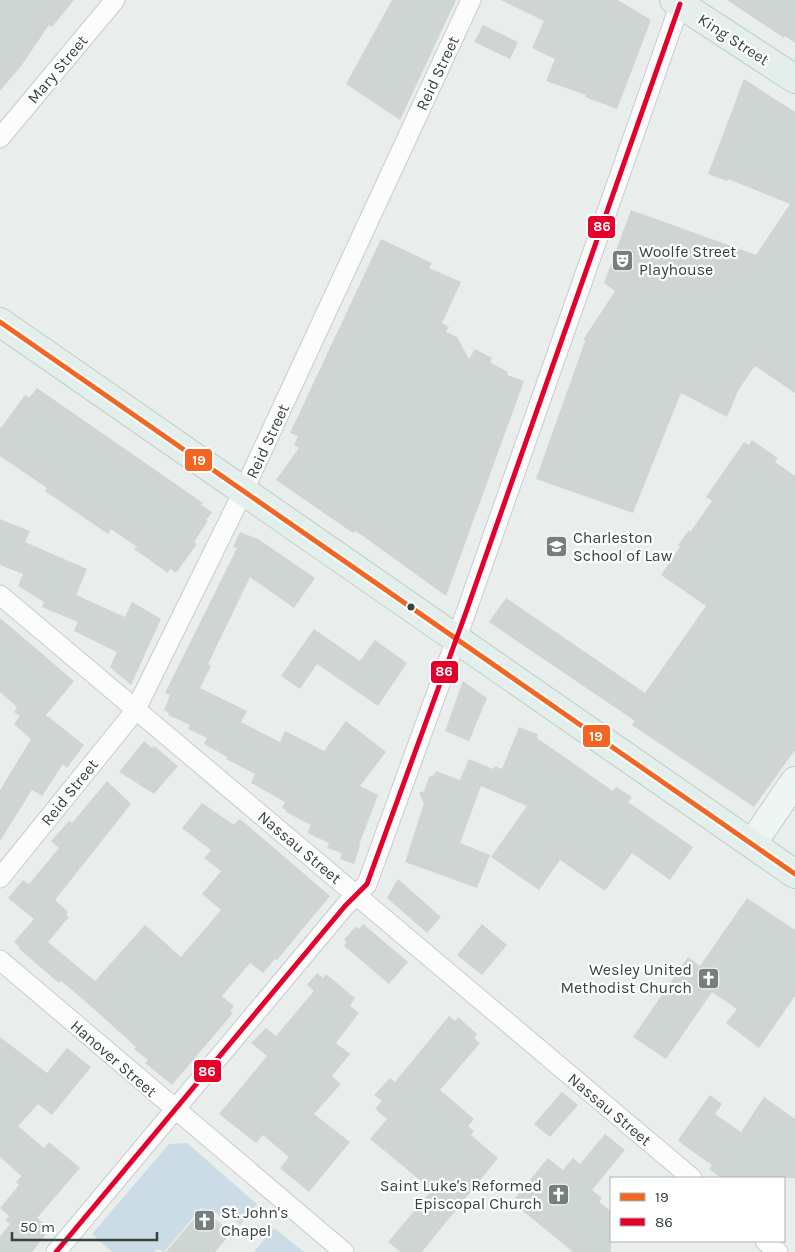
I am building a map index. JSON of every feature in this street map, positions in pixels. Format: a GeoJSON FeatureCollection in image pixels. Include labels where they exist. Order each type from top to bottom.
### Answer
{"type":"FeatureCollection","features":[{"type":"Feature","properties":{"kind":"main road","name":"King Street"},"geometry":{"type":"LineString","coordinates":[[677,2],[795,78]]}},
{"type":"Feature","properties":{"kind":"main road"},"geometry":{"type":"LineString","coordinates":[[0,322],[795,874]]}},
{"type":"Feature","properties":{"kind":"main road"},"geometry":{"type":"LineString","coordinates":[[752,844],[795,781]]}},
{"type":"Feature","properties":{"kind":"street","name":"Mary Street"},"geometry":{"type":"LineString","coordinates":[[0,138],[114,0]]}},
{"type":"Feature","properties":{"kind":"street","name":"Reid Street"},"geometry":{"type":"LineString","coordinates":[[0,878],[135,711],[243,492],[471,0]]}},
{"type":"Feature","properties":{"kind":"street"},"geometry":{"type":"LineString","coordinates":[[56,1252],[367,884],[456,639],[677,2]]}},
{"type":"Feature","properties":{"kind":"street","name":"Nassau Street"},"geometry":{"type":"LineString","coordinates":[[0,595],[135,711],[357,894],[691,1177]]}},
{"type":"Feature","properties":{"kind":"street","name":"Hanover Street"},"geometry":{"type":"LineString","coordinates":[[0,960],[344,1252]]}},
{"type":"Feature","properties":{"kind":"street"},"geometry":{"type":"LineString","coordinates":[[766,1242],[778,1252]]}},
{"type":"Feature","properties":{"kind":"shaded area"},"geometry":{"type":"Polygon","coordinates":[[[187,1143],[257,1204],[240,1225],[226,1214],[222,1218],[215,1212],[213,1215],[202,1207],[164,1252],[157,1249],[154,1252],[112,1252],[92,1234],[169,1144],[187,1143]]]}},
{"type":"Feature","properties":{"kind":"shaded area"},"geometry":{"type":"Polygon","coordinates":[[[274,1228],[304,1252],[254,1252],[274,1228]]]}},
{"type":"Feature","properties":{"kind":"building"},"geometry":{"type":"Polygon","coordinates":[[[0,0],[74,0],[52,27],[49,25],[21,66],[0,91],[0,0]]]}},
{"type":"Feature","properties":{"kind":"building"},"geometry":{"type":"Polygon","coordinates":[[[392,0],[456,0],[400,120],[346,84],[392,0]]]}},
{"type":"Feature","properties":{"kind":"building"},"geometry":{"type":"Polygon","coordinates":[[[501,0],[618,0],[651,20],[617,109],[585,97],[586,95],[546,81],[555,59],[532,48],[544,21],[501,0]]]}},
{"type":"Feature","properties":{"kind":"building"},"geometry":{"type":"Polygon","coordinates":[[[727,0],[795,0],[795,43],[785,36],[784,38],[727,0]]]}},
{"type":"Feature","properties":{"kind":"building"},"geometry":{"type":"Polygon","coordinates":[[[483,25],[518,42],[510,59],[474,42],[483,25]]]}},
{"type":"Feature","properties":{"kind":"building"},"geometry":{"type":"Polygon","coordinates":[[[744,79],[795,112],[795,393],[755,366],[739,389],[727,417],[681,393],[633,513],[536,479],[585,341],[583,340],[615,291],[604,283],[631,210],[756,255],[790,204],[728,179],[727,181],[708,174],[744,79]]]}},
{"type":"Feature","properties":{"kind":"building"},"geometry":{"type":"Polygon","coordinates":[[[381,239],[432,263],[429,268],[461,282],[442,323],[449,327],[446,332],[457,337],[469,359],[475,349],[492,358],[490,362],[508,372],[507,375],[524,381],[446,596],[363,536],[355,531],[353,533],[276,480],[299,448],[294,445],[298,436],[290,433],[381,239]]]}},
{"type":"Feature","properties":{"kind":"building"},"geometry":{"type":"Polygon","coordinates":[[[37,388],[203,503],[201,505],[212,512],[194,542],[197,544],[176,573],[170,569],[168,573],[134,549],[137,547],[111,529],[108,534],[45,491],[47,488],[0,456],[0,429],[25,395],[29,398],[37,388]]]}},
{"type":"Feature","properties":{"kind":"building"},"geometry":{"type":"Polygon","coordinates":[[[752,440],[778,458],[775,462],[795,476],[795,750],[754,807],[632,725],[635,721],[489,622],[506,598],[645,693],[706,606],[661,575],[680,547],[678,545],[689,530],[691,531],[712,501],[706,497],[744,442],[749,445],[752,440]]]}},
{"type":"Feature","properties":{"kind":"building"},"geometry":{"type":"Polygon","coordinates":[[[0,519],[30,531],[25,542],[87,569],[76,595],[125,617],[132,602],[161,619],[131,685],[110,667],[117,652],[74,631],[78,622],[42,607],[44,602],[18,586],[23,574],[0,565],[0,519]]]}},
{"type":"Feature","properties":{"kind":"building"},"geometry":{"type":"Polygon","coordinates":[[[240,532],[258,539],[315,578],[294,608],[250,577],[208,664],[211,666],[200,688],[247,711],[241,722],[280,742],[285,731],[324,751],[346,721],[386,752],[360,786],[378,795],[359,845],[354,864],[340,859],[342,853],[327,848],[329,843],[307,833],[311,825],[286,812],[282,808],[285,802],[251,783],[255,774],[226,759],[227,757],[204,744],[207,738],[188,729],[190,725],[168,715],[169,713],[164,710],[170,695],[165,693],[237,548],[233,547],[240,532]]]}},
{"type":"Feature","properties":{"kind":"building"},"geometry":{"type":"Polygon","coordinates":[[[0,618],[74,681],[46,715],[84,745],[67,768],[63,764],[42,796],[32,790],[0,841],[0,790],[31,739],[14,724],[20,716],[14,712],[17,707],[0,692],[0,618]]]}},
{"type":"Feature","properties":{"kind":"building"},"geometry":{"type":"Polygon","coordinates":[[[314,629],[360,661],[375,640],[407,663],[378,706],[317,664],[300,689],[281,676],[314,629]]]}},
{"type":"Feature","properties":{"kind":"building"},"geometry":{"type":"Polygon","coordinates":[[[463,681],[487,698],[469,741],[445,731],[463,681]]]}},
{"type":"Feature","properties":{"kind":"building"},"geometry":{"type":"Polygon","coordinates":[[[519,727],[538,734],[537,738],[613,791],[616,787],[632,797],[628,802],[693,847],[670,880],[632,853],[605,891],[560,860],[539,890],[491,857],[527,806],[481,786],[460,843],[490,855],[477,888],[405,862],[424,803],[419,793],[424,791],[429,777],[434,775],[436,771],[460,780],[469,759],[493,769],[495,766],[502,769],[519,727]]]}},
{"type":"Feature","properties":{"kind":"building"},"geometry":{"type":"Polygon","coordinates":[[[144,741],[152,748],[154,746],[178,766],[154,794],[119,772],[144,741]]]}},
{"type":"Feature","properties":{"kind":"building"},"geometry":{"type":"Polygon","coordinates":[[[107,781],[131,804],[55,900],[68,912],[66,915],[69,917],[48,942],[95,981],[145,925],[181,957],[221,910],[202,894],[221,871],[204,858],[211,850],[182,828],[202,803],[234,825],[239,819],[245,823],[330,896],[277,960],[275,959],[263,973],[250,963],[222,996],[234,1006],[230,1011],[233,1013],[172,1085],[145,1063],[148,1060],[134,1049],[136,1047],[85,1001],[61,981],[59,983],[19,949],[20,947],[14,942],[34,919],[8,898],[23,880],[29,884],[59,848],[51,841],[69,821],[72,823],[107,781]]]}},
{"type":"Feature","properties":{"kind":"building"},"geometry":{"type":"Polygon","coordinates":[[[398,879],[441,917],[427,933],[387,898],[398,879]]]}},
{"type":"Feature","properties":{"kind":"building"},"geometry":{"type":"Polygon","coordinates":[[[747,898],[795,930],[795,996],[759,1048],[726,1023],[737,1009],[712,992],[666,1059],[633,1037],[688,957],[700,966],[747,898]]]}},
{"type":"Feature","properties":{"kind":"building"},"geometry":{"type":"Polygon","coordinates":[[[363,924],[408,962],[389,984],[344,946],[347,942],[344,940],[356,926],[359,929],[363,924]]]}},
{"type":"Feature","properties":{"kind":"building"},"geometry":{"type":"Polygon","coordinates":[[[482,924],[507,945],[482,975],[457,955],[482,924]]]}},
{"type":"Feature","properties":{"kind":"building"},"geometry":{"type":"Polygon","coordinates":[[[317,973],[323,978],[326,974],[355,998],[350,1006],[359,1013],[336,1043],[350,1054],[332,1076],[341,1084],[314,1114],[350,1142],[309,1192],[280,1168],[289,1157],[263,1135],[256,1143],[219,1114],[267,1056],[251,1043],[266,1028],[276,1036],[314,991],[307,985],[317,973]]]}},
{"type":"Feature","properties":{"kind":"building"},"geometry":{"type":"Polygon","coordinates":[[[449,1016],[455,1021],[458,1017],[477,1034],[474,1038],[480,1043],[440,1090],[474,1119],[468,1126],[474,1131],[471,1135],[498,1158],[422,1252],[400,1252],[388,1242],[432,1190],[370,1139],[387,1119],[375,1109],[382,1101],[374,1095],[390,1078],[395,1082],[449,1016]]]}},
{"type":"Feature","properties":{"kind":"building"},"geometry":{"type":"Polygon","coordinates":[[[0,1037],[47,1073],[67,1048],[91,1067],[52,1115],[38,1104],[18,1126],[44,1148],[49,1142],[80,1168],[37,1218],[50,1229],[32,1252],[0,1252],[0,1236],[10,1224],[5,1220],[9,1216],[0,1208],[19,1185],[16,1182],[21,1176],[0,1157],[0,1037]]]}},
{"type":"Feature","properties":{"kind":"building"},"geometry":{"type":"Polygon","coordinates":[[[562,1092],[578,1105],[550,1137],[534,1124],[562,1092]]]}},
{"type":"Feature","properties":{"kind":"building"},"geometry":{"type":"Polygon","coordinates":[[[710,1095],[722,1104],[715,1114],[741,1132],[764,1097],[795,1119],[795,1178],[720,1177],[709,1169],[712,1165],[678,1140],[710,1095]]]}},
{"type":"Feature","properties":{"kind":"building","name":"Saint Luke's Reformed Episcopal Church"},"geometry":{"type":"Polygon","coordinates":[[[605,1134],[625,1150],[592,1190],[602,1198],[599,1202],[610,1210],[611,1252],[573,1252],[512,1202],[548,1158],[563,1170],[573,1158],[580,1164],[605,1134]]]}},
{"type":"Feature","properties":{"kind":"building","name":"St. John's Chapel"},"geometry":{"type":"Polygon","coordinates":[[[203,1208],[231,1233],[215,1252],[166,1252],[203,1208]]]}},
{"type":"Feature","properties":{"kind":"transit line","name":"86"},"geometry":{"type":"LineString","coordinates":[[56,1252],[345,906],[367,884],[465,615],[680,4]]}},
{"type":"Feature","properties":{"kind":"transit line","name":"19"},"geometry":{"type":"LineString","coordinates":[[0,322],[795,874]]}},
{"type":"Feature","properties":{"kind":"place","name":"Woolfe Street Playhouse"},"geometry":{"type":"Point","coordinates":[623,260]}},
{"type":"Feature","properties":{"kind":"place","name":"Charleston School of Law"},"geometry":{"type":"Point","coordinates":[557,546]}},
{"type":"Feature","properties":{"kind":"place","name":"Wesley United Methodist Church"},"geometry":{"type":"Point","coordinates":[708,978]}},
{"type":"Feature","properties":{"kind":"place","name":"Saint Luke's Reformed Episcopal Church"},"geometry":{"type":"Point","coordinates":[558,1194]}},
{"type":"Feature","properties":{"kind":"place","name":"St. John's Chapel"},"geometry":{"type":"Point","coordinates":[205,1221]}}]}
